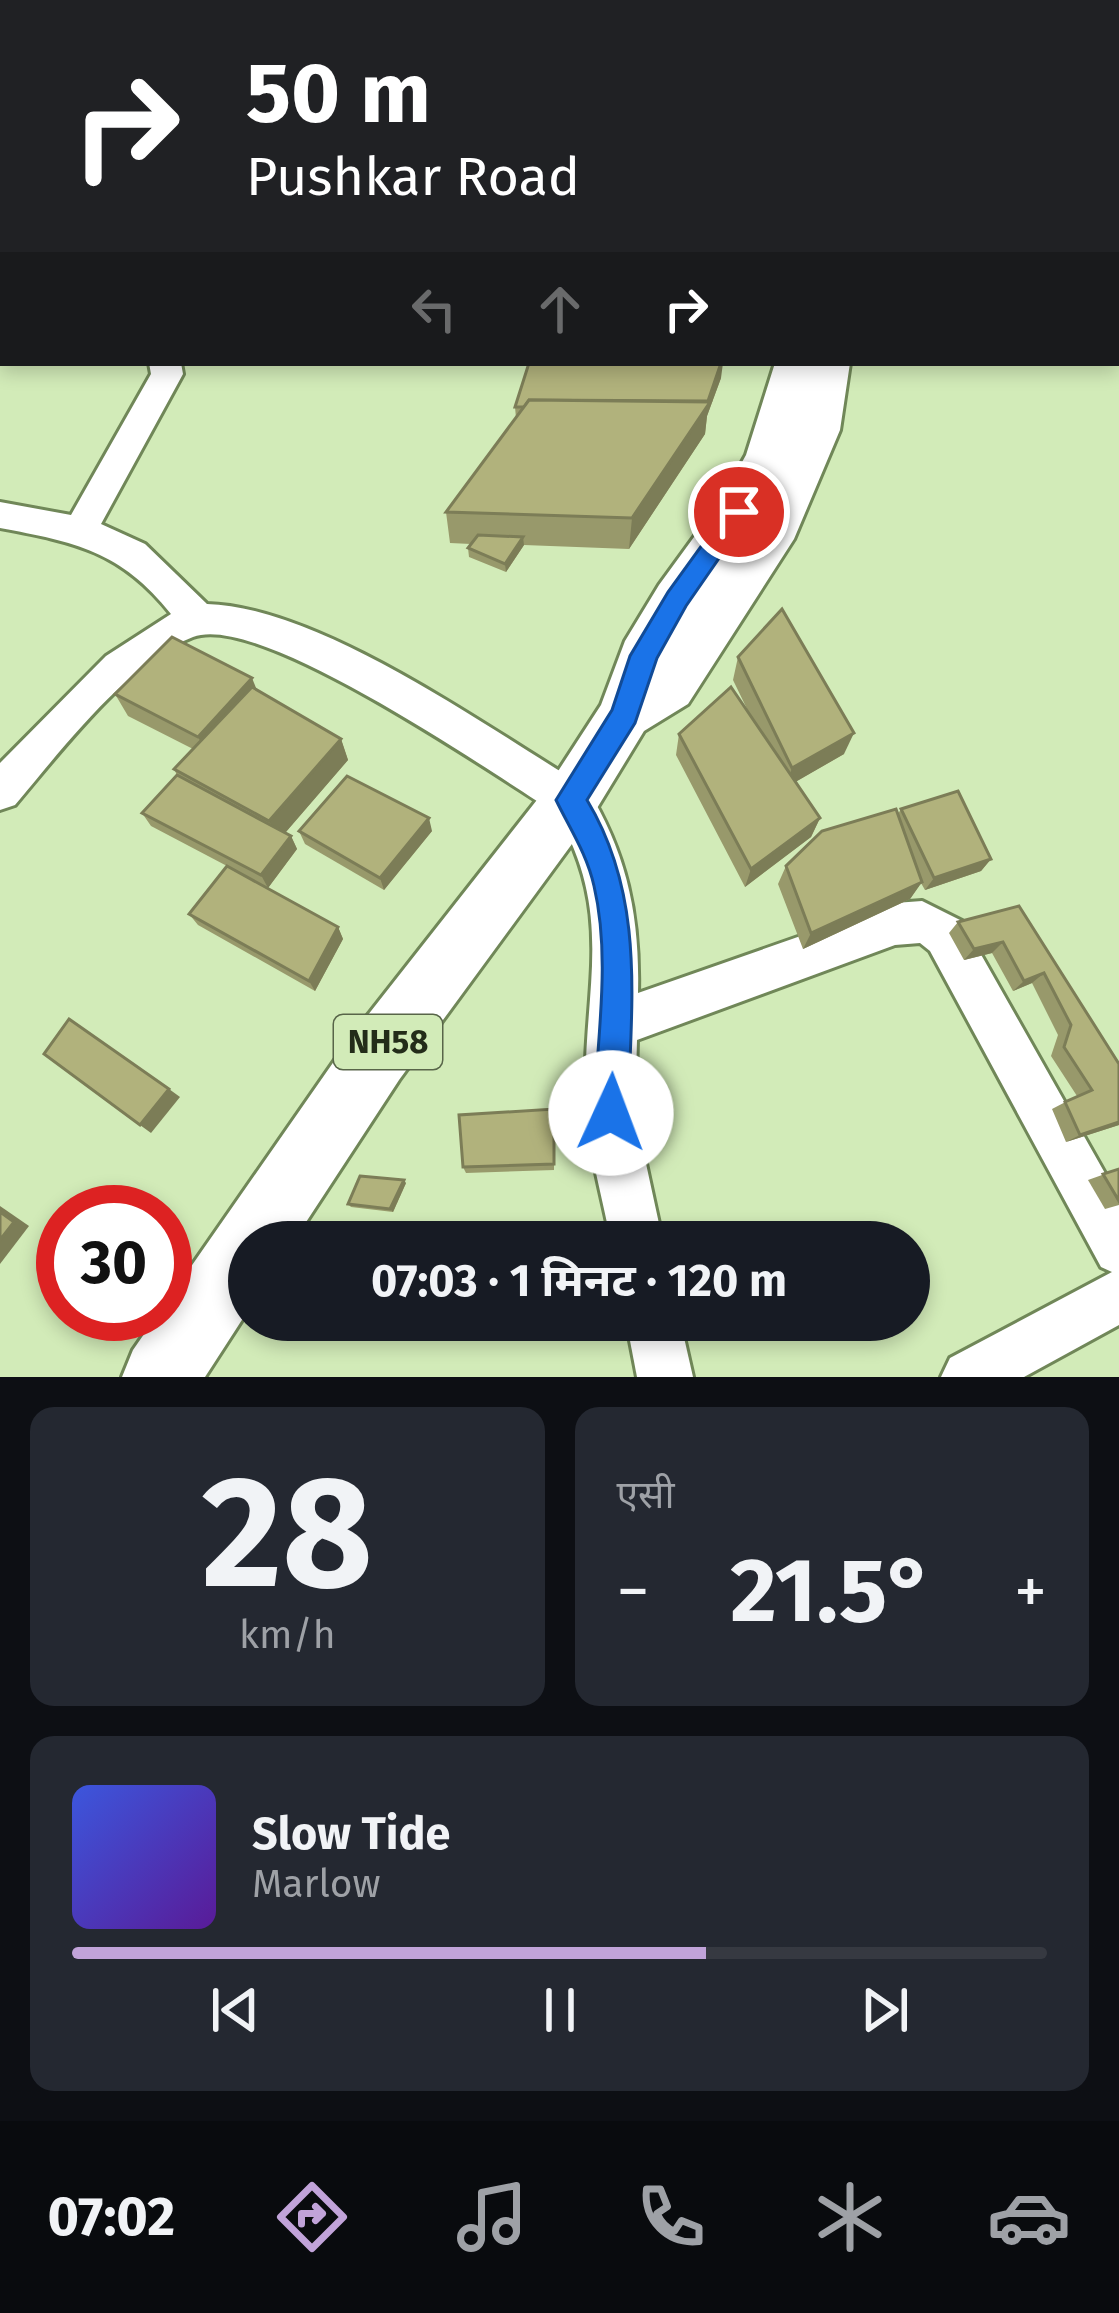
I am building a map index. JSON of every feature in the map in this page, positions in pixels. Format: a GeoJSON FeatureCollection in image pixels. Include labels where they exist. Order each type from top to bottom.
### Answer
{"type":"FeatureCollection","features":[{"type":"Feature","properties":{"kind":"highway","name":"NH58"},"geometry":{"type":"LineString","coordinates":[[160,1377],[376,1057],[571,800],[625,714],[644,656],[677,599],[739,512],[769,455],[796,366]]}},
{"type":"Feature","properties":{"kind":"highway","name":"NH58"},"geometry":{"type":"LineString","coordinates":[[625,714],[669,688],[776,526],[817,430],[828,366]]}},
{"type":"Feature","properties":{"kind":"street"},"geometry":{"type":"LineString","coordinates":[[80,530],[167,374],[166,366]]}},
{"type":"Feature","properties":{"kind":"street"},"geometry":{"type":"LineString","coordinates":[[0,515],[112,541],[160,571],[197,619]]}},
{"type":"Feature","properties":{"kind":"street"},"geometry":{"type":"LineString","coordinates":[[0,793],[99,687],[173,630],[197,619],[256,625],[333,660],[571,800],[594,838],[609,886],[617,937],[611,1113],[633,1221]]}},
{"type":"Feature","properties":{"kind":"street"},"geometry":{"type":"LineString","coordinates":[[614,1024],[895,924],[919,919],[933,924],[946,936],[1119,1249]]}},
{"type":"Feature","properties":{"kind":"street"},"geometry":{"type":"LineString","coordinates":[[969,1377],[1119,1296]]}},
{"type":"Feature","properties":{"kind":"street"},"geometry":{"type":"LineString","coordinates":[[657,1341],[665,1377]]}},
{"type":"Feature","properties":{"kind":"building"},"geometry":{"type":"Polygon","coordinates":[[[528,366],[720,366],[708,401],[529,400],[524,407],[515,407],[528,366]]]}},
{"type":"Feature","properties":{"kind":"building"},"geometry":{"type":"Polygon","coordinates":[[[529,400],[710,402],[632,518],[446,512],[529,400]]]}},
{"type":"Feature","properties":{"kind":"building"},"geometry":{"type":"Polygon","coordinates":[[[478,535],[523,537],[505,564],[468,548],[478,535]]]}},
{"type":"Feature","properties":{"kind":"building"},"geometry":{"type":"Polygon","coordinates":[[[782,609],[854,733],[792,768],[738,657],[782,609]]]}},
{"type":"Feature","properties":{"kind":"building"},"geometry":{"type":"Polygon","coordinates":[[[172,637],[252,678],[198,737],[115,694],[172,637]]]}},
{"type":"Feature","properties":{"kind":"building"},"geometry":{"type":"Polygon","coordinates":[[[252,687],[341,739],[269,821],[174,769],[252,687]]]}},
{"type":"Feature","properties":{"kind":"building"},"geometry":{"type":"Polygon","coordinates":[[[731,687],[820,818],[751,869],[679,734],[731,687]]]}},
{"type":"Feature","properties":{"kind":"building"},"geometry":{"type":"Polygon","coordinates":[[[177,775],[291,836],[261,875],[142,813],[177,775]]]}},
{"type":"Feature","properties":{"kind":"building"},"geometry":{"type":"Polygon","coordinates":[[[347,776],[429,818],[380,878],[299,831],[347,776]]]}},
{"type":"Feature","properties":{"kind":"building"},"geometry":{"type":"Polygon","coordinates":[[[958,791],[991,859],[934,878],[901,809],[958,791]]]}},
{"type":"Feature","properties":{"kind":"building"},"geometry":{"type":"Polygon","coordinates":[[[896,809],[922,882],[811,933],[786,866],[822,831],[896,809]]]}},
{"type":"Feature","properties":{"kind":"building"},"geometry":{"type":"Polygon","coordinates":[[[227,866],[338,927],[309,981],[189,914],[227,866]]]}},
{"type":"Feature","properties":{"kind":"building"},"geometry":{"type":"Polygon","coordinates":[[[1019,906],[1119,1064],[1119,1122],[1080,1135],[1065,1102],[1092,1090],[1064,1047],[1071,1025],[1044,973],[1024,981],[1003,942],[974,949],[958,922],[1019,906]]]}},
{"type":"Feature","properties":{"kind":"building"},"geometry":{"type":"Polygon","coordinates":[[[69,1019],[169,1089],[140,1125],[44,1054],[69,1019]]]}},
{"type":"Feature","properties":{"kind":"building"},"geometry":{"type":"Polygon","coordinates":[[[554,1109],[554,1164],[463,1167],[459,1115],[554,1109]]]}},
{"type":"Feature","properties":{"kind":"building"},"geometry":{"type":"Polygon","coordinates":[[[1119,1169],[1119,1201],[1103,1174],[1119,1169]]]}},
{"type":"Feature","properties":{"kind":"building"},"geometry":{"type":"Polygon","coordinates":[[[360,1176],[404,1180],[390,1209],[348,1204],[360,1176]]]}},
{"type":"Feature","properties":{"kind":"building"},"geometry":{"type":"Polygon","coordinates":[[[0,1212],[14,1222],[0,1240],[0,1212]]]}},
{"type":"Feature","properties":{"kind":"route"},"geometry":{"type":"LineString","coordinates":[[611,1113],[617,937],[609,886],[594,838],[571,800],[625,714],[644,656],[677,599],[739,512]]}}]}
